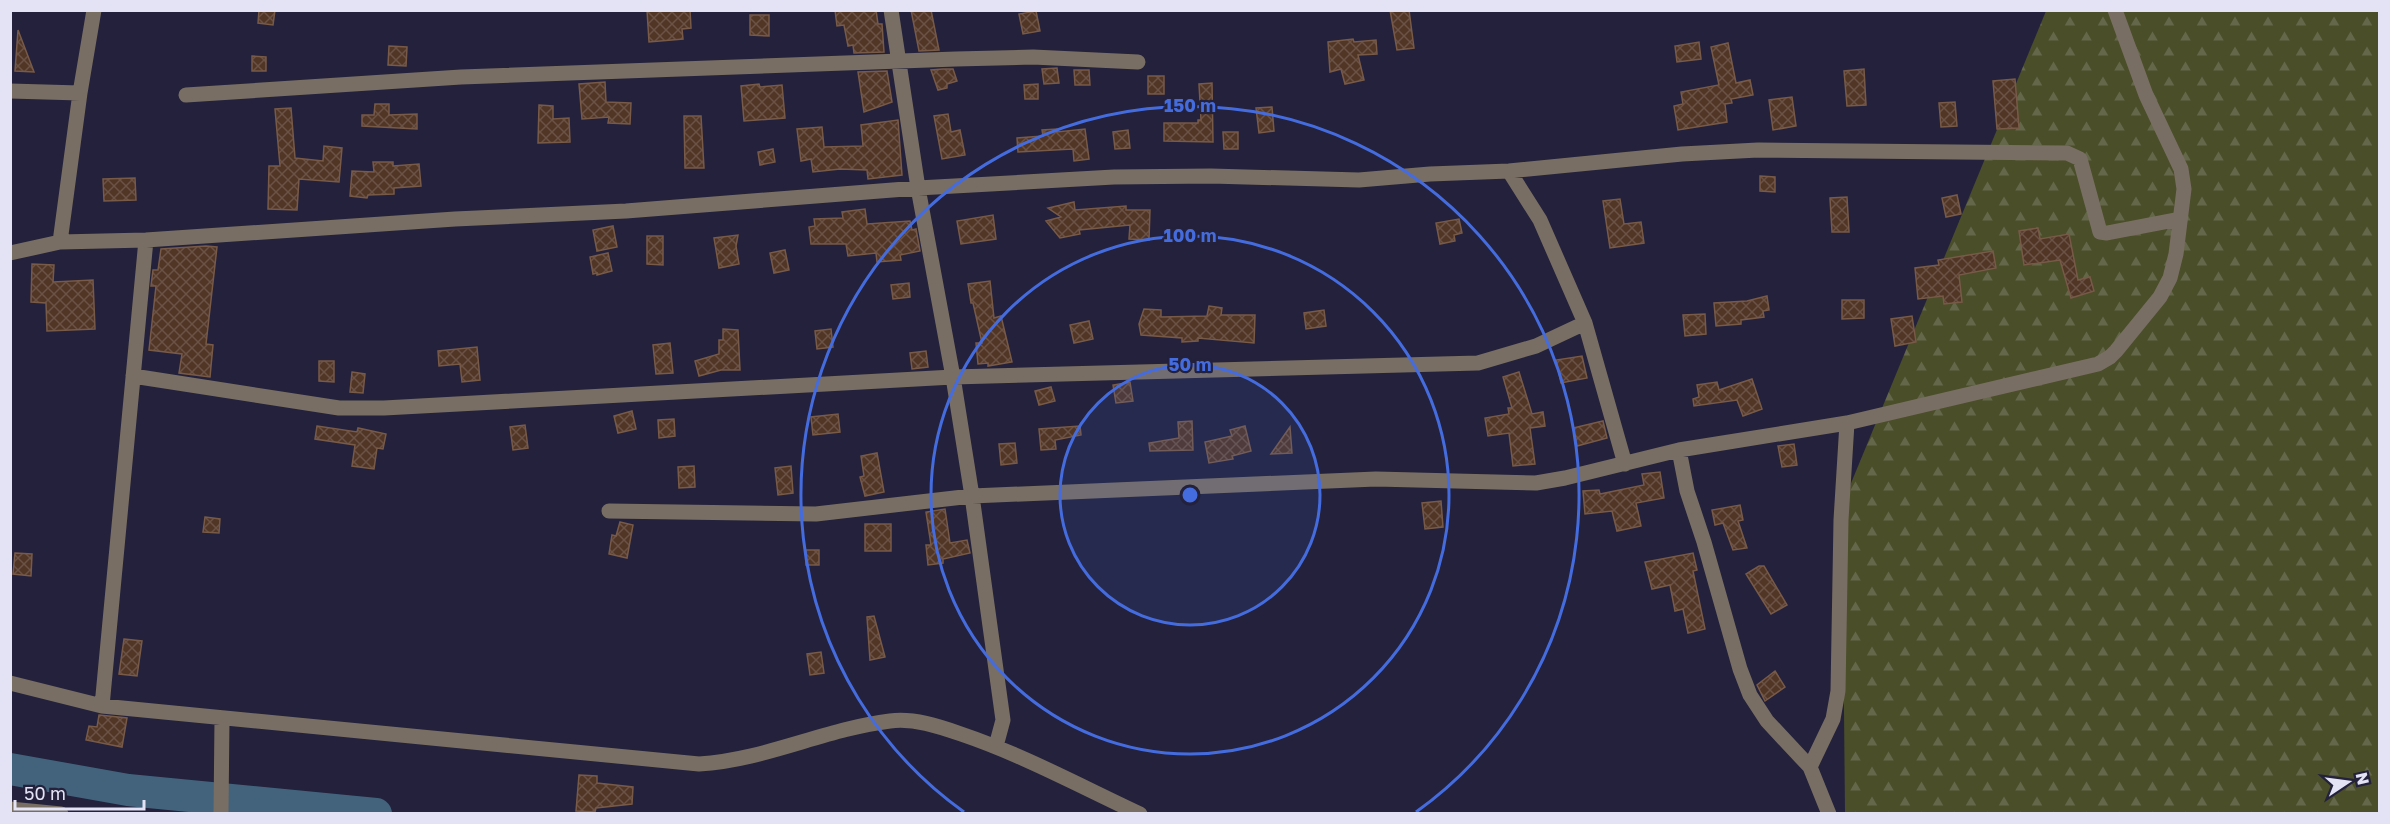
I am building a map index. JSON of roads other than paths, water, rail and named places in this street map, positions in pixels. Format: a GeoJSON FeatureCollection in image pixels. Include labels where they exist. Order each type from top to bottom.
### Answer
{"type":"FeatureCollection","features":[{"type":"Feature","properties":{"kind":"street"},"geometry":{"type":"LineString","coordinates":[[60,242],[80,93],[94,10]]}},
{"type":"Feature","properties":{"kind":"street"},"geometry":{"type":"LineString","coordinates":[[891,10],[918,188],[954,376],[972,496],[1003,720],[996,746]]}},
{"type":"Feature","properties":{"kind":"street"},"geometry":{"type":"LineString","coordinates":[[609,511],[816,514],[972,496],[1376,479],[1536,483],[1679,450],[1847,423],[2098,364],[2110,357],[2160,297],[2173,268],[2184,189],[2181,169],[2146,95],[2115,10]]}},
{"type":"Feature","properties":{"kind":"street"},"geometry":{"type":"LineString","coordinates":[[186,94],[461,77],[1033,57],[1138,62]]}},
{"type":"Feature","properties":{"kind":"street"},"geometry":{"type":"LineString","coordinates":[[10,91],[80,93]]}},
{"type":"Feature","properties":{"kind":"street"},"geometry":{"type":"LineString","coordinates":[[10,254],[60,242],[147,240],[455,219],[626,211],[918,188],[1114,177],[1211,176],[1359,180],[1509,171],[1682,154],[1758,150],[2067,153],[2080,159],[2100,232],[2107,233],[2180,219]]}},
{"type":"Feature","properties":{"kind":"street"},"geometry":{"type":"LineString","coordinates":[[1509,171],[1540,220],[1586,323],[1625,464]]}},
{"type":"Feature","properties":{"kind":"street"},"geometry":{"type":"LineString","coordinates":[[102,706],[147,240]]}},
{"type":"Feature","properties":{"kind":"street"},"geometry":{"type":"LineString","coordinates":[[133,376],[339,408],[372,408],[954,376],[1478,363],[1536,346],[1586,323]]}},
{"type":"Feature","properties":{"kind":"street"},"geometry":{"type":"LineString","coordinates":[[1810,767],[1833,719],[1838,691],[1841,520],[1847,423]]}},
{"type":"Feature","properties":{"kind":"street"},"geometry":{"type":"LineString","coordinates":[[1679,450],[1687,491],[1740,669],[1750,695],[1767,721],[1810,767],[1828,813]]}},
{"type":"Feature","properties":{"kind":"street"},"geometry":{"type":"LineString","coordinates":[[10,683],[102,706],[699,764],[752,756],[867,725],[902,720],[941,727],[996,746],[1140,813]]}},
{"type":"Feature","properties":{"kind":"street"},"geometry":{"type":"LineString","coordinates":[[221,813],[222,719]]}},
{"type":"Feature","properties":{"kind":"street"},"geometry":{"type":"LineString","coordinates":[[10,809],[61,813]]}},
{"type":"Feature","properties":{"kind":"waterway"},"geometry":{"type":"LineString","coordinates":[[10,769],[128,790],[376,814]]}}]}
